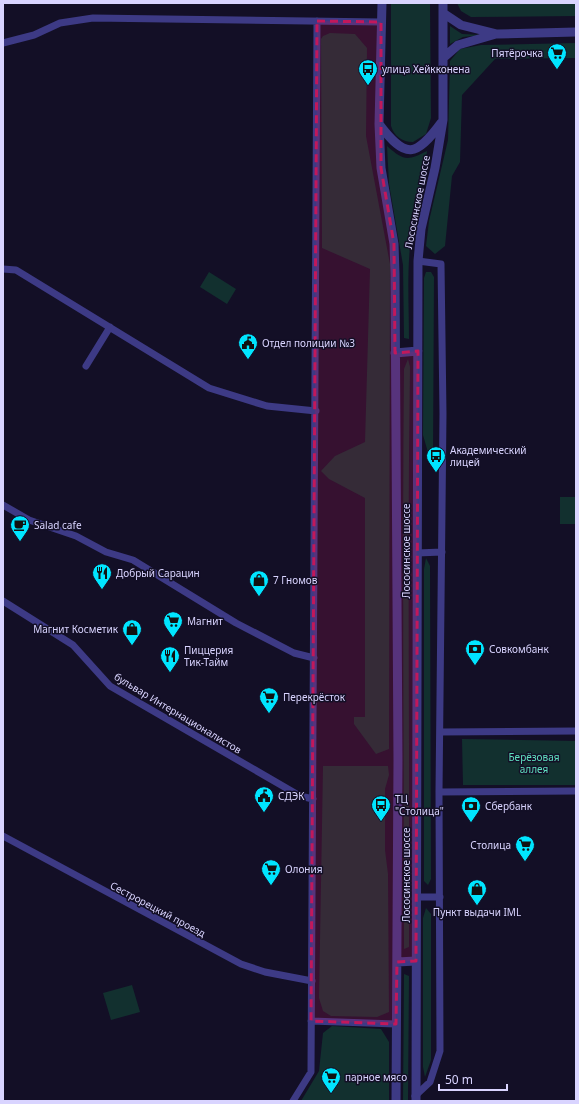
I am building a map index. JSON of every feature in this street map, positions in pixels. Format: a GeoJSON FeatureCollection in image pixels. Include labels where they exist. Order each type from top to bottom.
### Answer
{"type":"FeatureCollection","features":[{"type":"Feature","properties":{"kind":"street","name":"Лососинское шоссе"},"geometry":{"type":"LineString","coordinates":[[382,3],[379,124],[381,168],[394,244],[398,752],[396,1101]]}},
{"type":"Feature","properties":{"kind":"street","name":"Лососинское шоссе"},"geometry":{"type":"LineString","coordinates":[[415,1099],[417,897],[418,261],[421,229],[435,168],[443,120],[443,3]]}},
{"type":"Feature","properties":{"kind":"street"},"geometry":{"type":"LineString","coordinates":[[443,13],[460,25],[497,34],[576,32]]}},
{"type":"Feature","properties":{"kind":"street"},"geometry":{"type":"LineString","coordinates":[[3,43],[34,35],[60,22],[93,18],[381,22]]}},
{"type":"Feature","properties":{"kind":"street"},"geometry":{"type":"LineString","coordinates":[[293,1101],[311,1072],[316,411],[317,21]]}},
{"type":"Feature","properties":{"kind":"street"},"geometry":{"type":"LineString","coordinates":[[443,58],[458,46],[497,34]]}},
{"type":"Feature","properties":{"kind":"street"},"geometry":{"type":"LineString","coordinates":[[379,124],[396,144],[407,150],[417,148],[426,142],[443,120]]}},
{"type":"Feature","properties":{"kind":"street"},"geometry":{"type":"LineString","coordinates":[[415,1099],[430,1082],[440,1051],[439,792],[443,414],[441,264],[418,261]]}},
{"type":"Feature","properties":{"kind":"street"},"geometry":{"type":"LineString","coordinates":[[3,269],[16,270],[209,388],[267,406],[316,411]]}},
{"type":"Feature","properties":{"kind":"street"},"geometry":{"type":"LineString","coordinates":[[86,366],[110,327]]}},
{"type":"Feature","properties":{"kind":"street"},"geometry":{"type":"LineString","coordinates":[[395,353],[418,351]]}},
{"type":"Feature","properties":{"kind":"street"},"geometry":{"type":"LineString","coordinates":[[3,505],[29,520],[76,536],[106,552],[133,560],[236,623],[294,653],[314,658]]}},
{"type":"Feature","properties":{"kind":"street"},"geometry":{"type":"LineString","coordinates":[[417,553],[442,552]]}},
{"type":"Feature","properties":{"kind":"street","name":"бульвар Интернационалистов"},"geometry":{"type":"LineString","coordinates":[[3,601],[73,645],[110,686],[300,796],[313,799]]}},
{"type":"Feature","properties":{"kind":"street"},"geometry":{"type":"LineString","coordinates":[[440,732],[576,731]]}},
{"type":"Feature","properties":{"kind":"street"},"geometry":{"type":"LineString","coordinates":[[439,792],[576,791]]}},
{"type":"Feature","properties":{"kind":"street","name":"Сестрорецкий проезд"},"geometry":{"type":"LineString","coordinates":[[3,836],[241,964],[265,972],[312,981]]}},
{"type":"Feature","properties":{"kind":"street"},"geometry":{"type":"LineString","coordinates":[[417,897],[440,897]]}},
{"type":"Feature","properties":{"kind":"street"},"geometry":{"type":"LineString","coordinates":[[397,962],[416,961]]}},
{"type":"Feature","properties":{"kind":"street"},"geometry":{"type":"LineString","coordinates":[[311,1021],[396,1024]]}},
{"type":"Feature","properties":{"kind":"highlighted area"},"geometry":{"type":"Polygon","coordinates":[[[317,21],[381,22],[381,168],[394,244],[395,353],[418,351],[416,961],[397,962],[396,1024],[311,1021],[317,21]]]}},
{"type":"Feature","properties":{"kind":"green space"},"geometry":{"type":"Polygon","coordinates":[[[391,3],[430,3],[431,118],[426,134],[413,142],[405,141],[399,138],[394,133],[391,126],[391,3]]]}},
{"type":"Feature","properties":{"kind":"green space"},"geometry":{"type":"Polygon","coordinates":[[[457,3],[576,3],[576,16],[471,17],[461,11],[457,3]]]}},
{"type":"Feature","properties":{"kind":"green space"},"geometry":{"type":"Polygon","coordinates":[[[450,26],[462,34],[482,35],[463,37],[450,44],[450,26]]]}},
{"type":"Feature","properties":{"kind":"green space"},"geometry":{"type":"Polygon","coordinates":[[[330,33],[355,34],[367,48],[366,136],[390,264],[389,749],[376,754],[354,724],[354,717],[365,717],[365,498],[329,479],[321,471],[335,456],[365,442],[370,269],[322,248],[321,39],[323,36],[330,33]]]}},
{"type":"Feature","properties":{"kind":"green space"},"geometry":{"type":"Polygon","coordinates":[[[576,43],[576,58],[495,59],[462,95],[460,162],[452,176],[445,246],[435,254],[426,246],[429,221],[448,140],[450,61],[460,49],[481,45],[576,43]]]}},
{"type":"Feature","properties":{"kind":"green space"},"geometry":{"type":"Polygon","coordinates":[[[387,146],[398,155],[406,158],[415,157],[427,151],[424,175],[410,247],[408,281],[409,339],[404,338],[403,265],[389,184],[387,146]]]}},
{"type":"Feature","properties":{"kind":"green space"},"geometry":{"type":"Polygon","coordinates":[[[209,272],[236,289],[227,304],[200,287],[209,272]]]}},
{"type":"Feature","properties":{"kind":"green space"},"geometry":{"type":"Polygon","coordinates":[[[426,272],[431,272],[434,277],[433,456],[429,456],[423,435],[424,278],[426,272]]]}},
{"type":"Feature","properties":{"kind":"green space"},"geometry":{"type":"Polygon","coordinates":[[[408,359],[410,367],[409,947],[404,949],[403,441],[404,369],[408,359]]]}},
{"type":"Feature","properties":{"kind":"green space"},"geometry":{"type":"Polygon","coordinates":[[[560,497],[576,497],[576,524],[560,524],[560,497]]]}},
{"type":"Feature","properties":{"kind":"green space"},"geometry":{"type":"Polygon","coordinates":[[[426,558],[430,566],[431,879],[428,885],[424,881],[424,569],[426,558]]]}},
{"type":"Feature","properties":{"kind":"green space","name":"Берёзовая аллея"},"geometry":{"type":"Polygon","coordinates":[[[462,739],[576,741],[576,785],[463,785],[462,739]]]}},
{"type":"Feature","properties":{"kind":"green space"},"geometry":{"type":"Polygon","coordinates":[[[323,766],[388,766],[389,775],[385,789],[385,850],[388,874],[389,1012],[377,1017],[331,1016],[323,1011],[319,998],[323,766]]]}},
{"type":"Feature","properties":{"kind":"green space"},"geometry":{"type":"Polygon","coordinates":[[[426,908],[431,914],[431,1060],[425,1077],[423,1067],[423,918],[426,908]]]}},
{"type":"Feature","properties":{"kind":"green space"},"geometry":{"type":"Polygon","coordinates":[[[404,974],[409,976],[408,1101],[403,1101],[404,974]]]}},
{"type":"Feature","properties":{"kind":"green space"},"geometry":{"type":"Polygon","coordinates":[[[132,985],[140,1012],[111,1020],[103,993],[132,985]]]}},
{"type":"Feature","properties":{"kind":"green space"},"geometry":{"type":"Polygon","coordinates":[[[332,1026],[381,1029],[389,1042],[389,1101],[301,1101],[319,1071],[323,1033],[332,1026]]]}},
{"type":"Feature","properties":{"kind":"place","name":"Пятёрочка"},"geometry":{"type":"Point","coordinates":[557,70]}},
{"type":"Feature","properties":{"kind":"place","name":"улица Хейкконена"},"geometry":{"type":"Point","coordinates":[368,86]}},
{"type":"Feature","properties":{"kind":"place","name":"Отдел полиции №3"},"geometry":{"type":"Point","coordinates":[248,360]}},
{"type":"Feature","properties":{"kind":"place","name":"Академический лицей"},"geometry":{"type":"Point","coordinates":[436,473]}},
{"type":"Feature","properties":{"kind":"place","name":"Salad cafe"},"geometry":{"type":"Point","coordinates":[20,542]}},
{"type":"Feature","properties":{"kind":"place","name":"Добрый Сарацин"},"geometry":{"type":"Point","coordinates":[102,590]}},
{"type":"Feature","properties":{"kind":"place","name":"7 Гномов"},"geometry":{"type":"Point","coordinates":[259,597]}},
{"type":"Feature","properties":{"kind":"place","name":"Магнит"},"geometry":{"type":"Point","coordinates":[173,638]}},
{"type":"Feature","properties":{"kind":"place","name":"Магнит Косметик"},"geometry":{"type":"Point","coordinates":[132,646]}},
{"type":"Feature","properties":{"kind":"place","name":"Совкомбанк"},"geometry":{"type":"Point","coordinates":[475,666]}},
{"type":"Feature","properties":{"kind":"place","name":"Пиццерия Тик-Тайм"},"geometry":{"type":"Point","coordinates":[170,673]}},
{"type":"Feature","properties":{"kind":"place","name":"Перекрёсток"},"geometry":{"type":"Point","coordinates":[269,714]}},
{"type":"Feature","properties":{"kind":"place","name":"СДЭК"},"geometry":{"type":"Point","coordinates":[264,813]}},
{"type":"Feature","properties":{"kind":"place","name":"ТЦ \"Столица\""},"geometry":{"type":"Point","coordinates":[381,822]}},
{"type":"Feature","properties":{"kind":"place","name":"Сбербанк"},"geometry":{"type":"Point","coordinates":[471,823]}},
{"type":"Feature","properties":{"kind":"place","name":"Столица"},"geometry":{"type":"Point","coordinates":[525,862]}},
{"type":"Feature","properties":{"kind":"place","name":"Олония"},"geometry":{"type":"Point","coordinates":[271,886]}},
{"type":"Feature","properties":{"kind":"place","name":"Пункт выдачи IML"},"geometry":{"type":"Point","coordinates":[477,906]}},
{"type":"Feature","properties":{"kind":"place","name":"парное мясо"},"geometry":{"type":"Point","coordinates":[331,1094]}}]}
